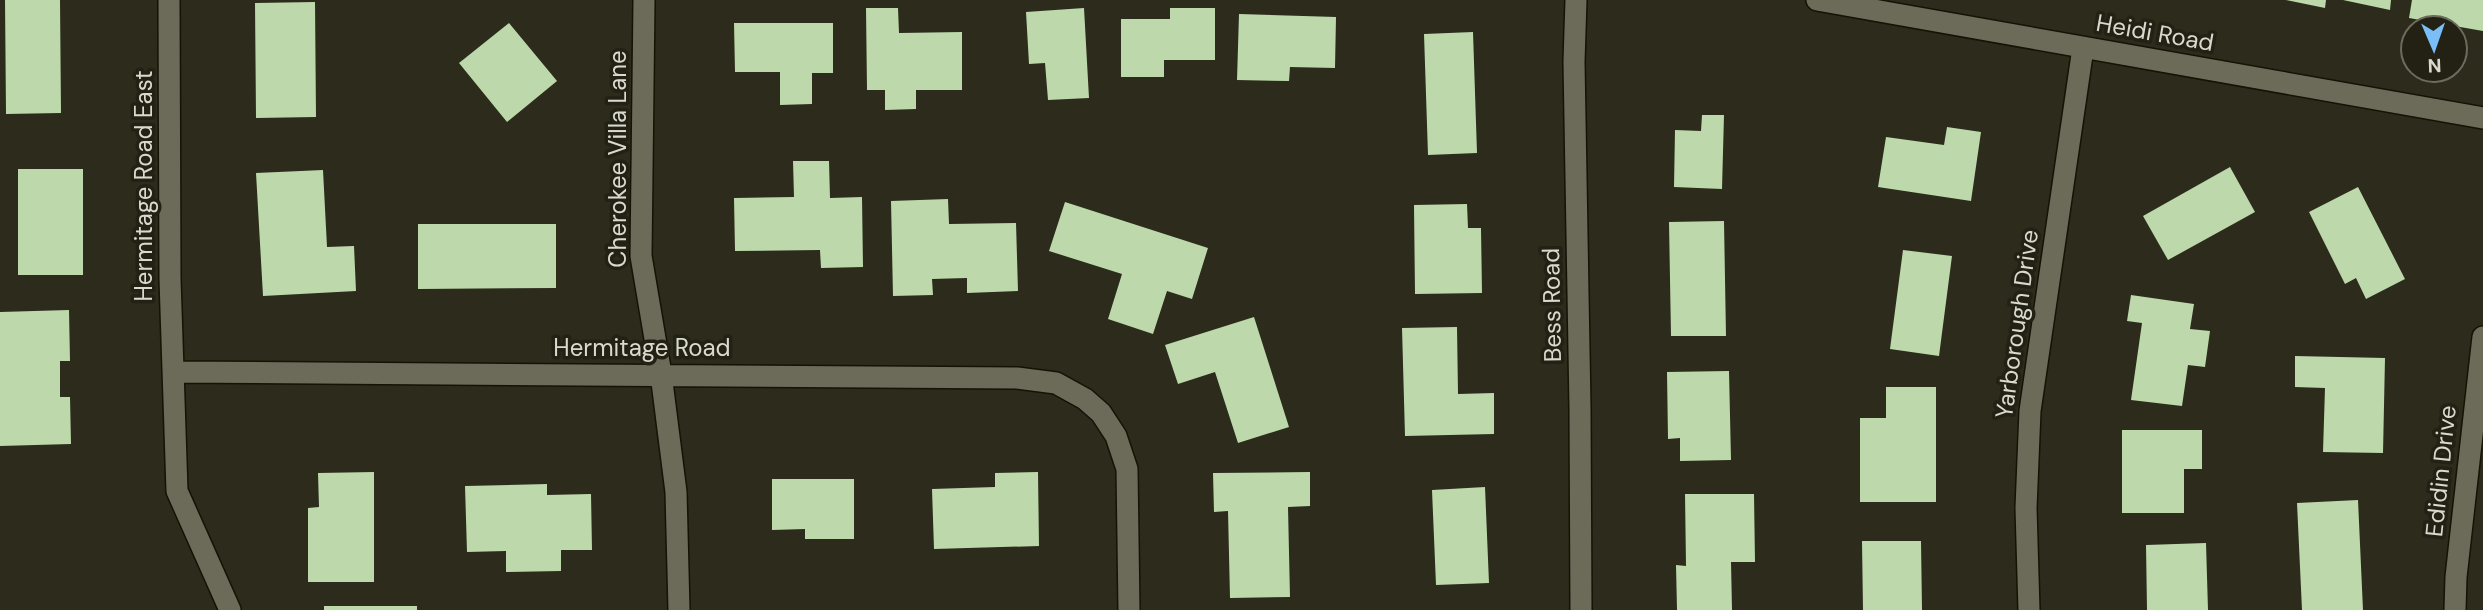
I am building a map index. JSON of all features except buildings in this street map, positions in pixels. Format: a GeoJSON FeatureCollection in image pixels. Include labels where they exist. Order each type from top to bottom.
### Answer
{"type":"FeatureCollection","features":[{"type":"Feature","properties":{"kind":"street","name":"Hermitage Road East"},"geometry":{"type":"LineString","coordinates":[[169,0],[170,279],[177,491],[230,610]]}},
{"type":"Feature","properties":{"kind":"street","name":"Cherokee Villa Lane"},"geometry":{"type":"LineString","coordinates":[[644,0],[640,256],[661,374],[676,492],[678,610]]}},
{"type":"Feature","properties":{"kind":"street","name":"Bess Road"},"geometry":{"type":"LineString","coordinates":[[1576,0],[1574,62],[1581,610]]}},
{"type":"Feature","properties":{"kind":"street","name":"Heidi Road"},"geometry":{"type":"LineString","coordinates":[[1817,0],[2483,118]]}},
{"type":"Feature","properties":{"kind":"street","name":"Yarborough Drive"},"geometry":{"type":"LineString","coordinates":[[2029,610],[2026,508],[2030,411],[2083,48]]}},
{"type":"Feature","properties":{"kind":"street","name":"Edidin Drive"},"geometry":{"type":"LineString","coordinates":[[2455,610],[2483,337]]}},
{"type":"Feature","properties":{"kind":"street","name":"Hermitage Road"},"geometry":{"type":"LineString","coordinates":[[173,372],[1017,378],[1056,383],[1085,399],[1101,413],[1116,436],[1127,469],[1129,610]]}}]}
